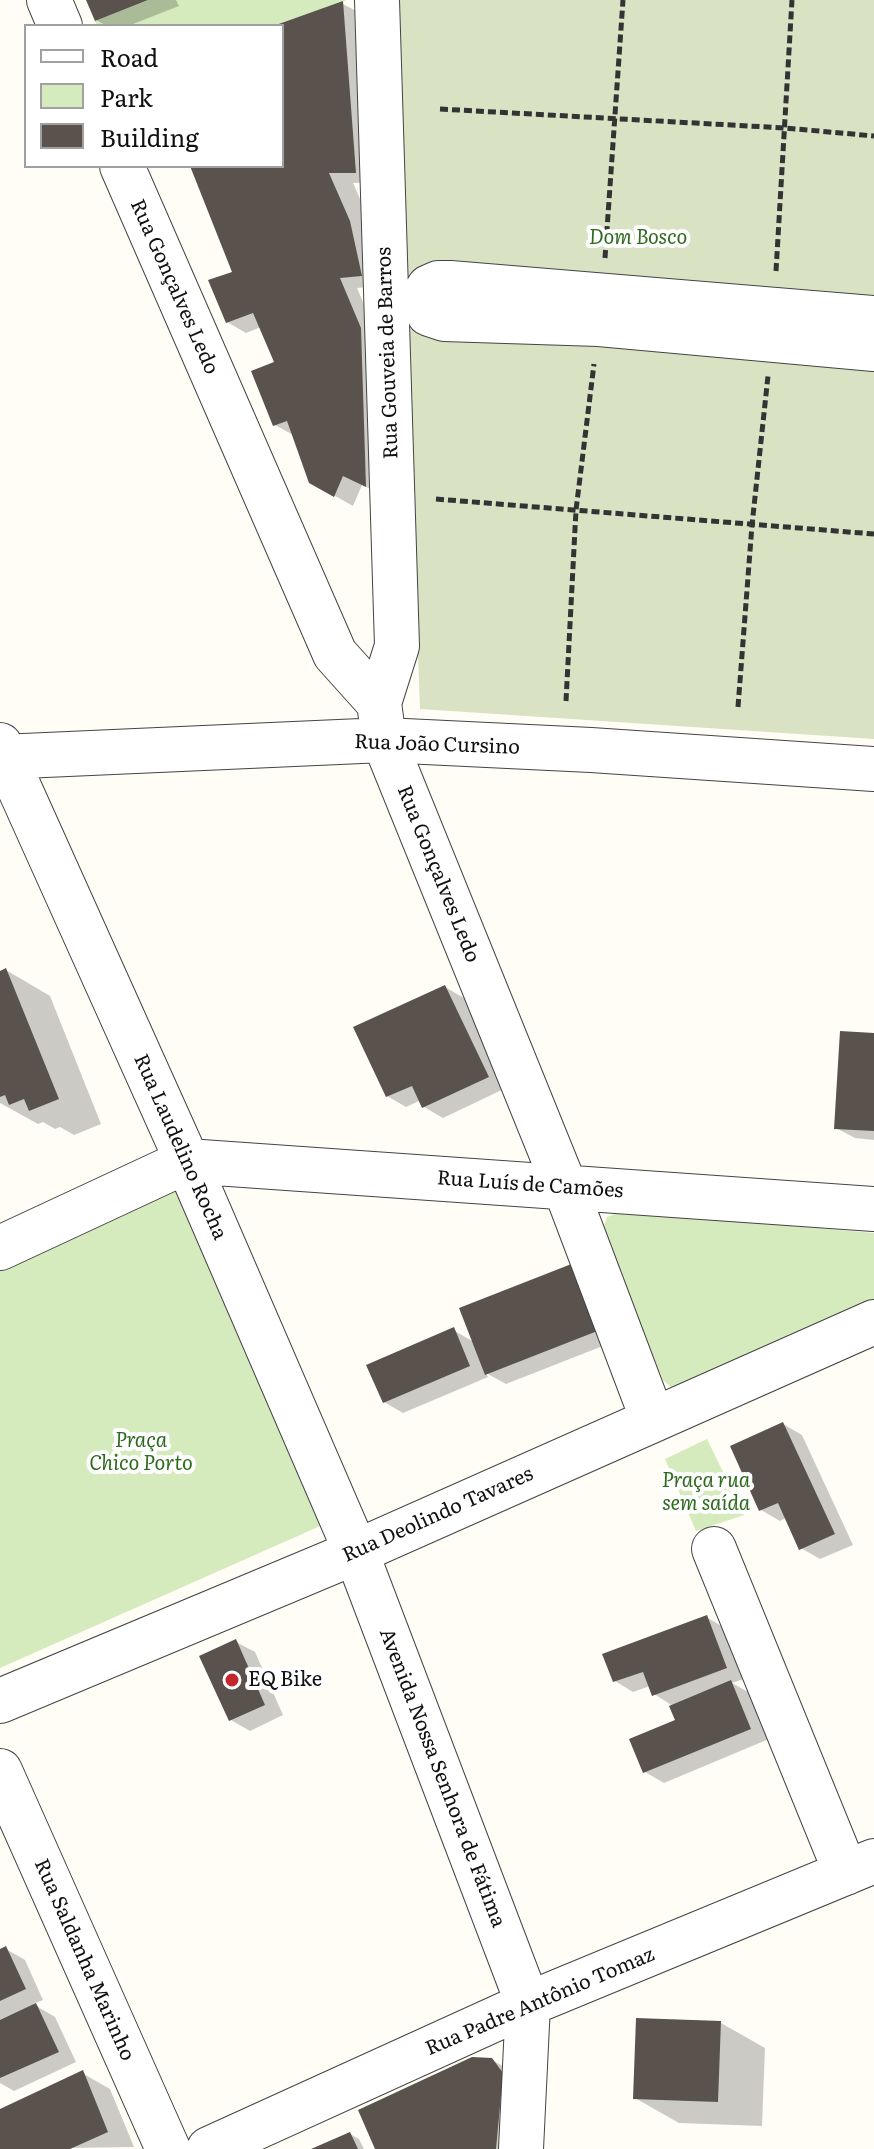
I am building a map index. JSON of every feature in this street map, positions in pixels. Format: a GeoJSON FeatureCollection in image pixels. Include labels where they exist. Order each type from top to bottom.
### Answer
{"type":"FeatureCollection","features":[{"type":"Feature","properties":{"kind":"street"},"geometry":{"type":"LineString","coordinates":[[49,0],[59,24]]}},
{"type":"Feature","properties":{"kind":"street","name":"Rua Gouveia de Barros"},"geometry":{"type":"LineString","coordinates":[[377,0],[397,646],[381,722]]}},
{"type":"Feature","properties":{"kind":"street","name":"Rua Gonçalves Ledo"},"geometry":{"type":"LineString","coordinates":[[123,168],[335,654],[381,722],[565,1187],[653,1420]]}},
{"type":"Feature","properties":{"kind":"street"},"geometry":{"type":"LineString","coordinates":[[874,318],[450,283],[429,287],[424,295],[429,314],[444,319],[599,324],[874,349]]}},
{"type":"Feature","properties":{"kind":"street","name":"Rua João Cursino"},"geometry":{"type":"LineString","coordinates":[[2,753],[381,722],[591,750],[874,769]]}},
{"type":"Feature","properties":{"kind":"street","name":"Rua Laudelino Rocha"},"geometry":{"type":"LineString","coordinates":[[2,753],[187,1161],[356,1552]]}},
{"type":"Feature","properties":{"kind":"street"},"geometry":{"type":"LineString","coordinates":[[0,1248],[187,1161]]}},
{"type":"Feature","properties":{"kind":"street","name":"Rua Luís de Camões"},"geometry":{"type":"LineString","coordinates":[[187,1161],[874,1209]]}},
{"type":"Feature","properties":{"kind":"street","name":"Rua Deolindo Tavares"},"geometry":{"type":"LineString","coordinates":[[0,1701],[356,1552],[874,1322]]}},
{"type":"Feature","properties":{"kind":"street"},"geometry":{"type":"LineString","coordinates":[[714,1549],[860,1867]]}},
{"type":"Feature","properties":{"kind":"street","name":"Avenida Nossa Senhora de Fátima"},"geometry":{"type":"LineString","coordinates":[[356,1552],[528,2004]]}},
{"type":"Feature","properties":{"kind":"street","name":"Rua Saldanha Marinho"},"geometry":{"type":"LineString","coordinates":[[0,1771],[168,2149]]}},
{"type":"Feature","properties":{"kind":"street","name":"Rua Padre Antônio Tomaz"},"geometry":{"type":"LineString","coordinates":[[209,2149],[528,2004],[860,1867]]}},
{"type":"Feature","properties":{"kind":"street"},"geometry":{"type":"LineString","coordinates":[[521,2149],[528,2004]]}},
{"type":"Feature","properties":{"kind":"path"},"geometry":{"type":"LineString","coordinates":[[440,109],[785,128],[874,136]]}},
{"type":"Feature","properties":{"kind":"path"},"geometry":{"type":"LineString","coordinates":[[436,499],[874,534]]}},
{"type":"Feature","properties":{"kind":"green space"},"geometry":{"type":"Polygon","coordinates":[[[149,0],[347,0],[278,24],[96,24],[95,21],[149,0]]]}},
{"type":"Feature","properties":{"kind":"green space","name":"Dom Bosco"},"geometry":{"type":"Polygon","coordinates":[[[394,0],[874,0],[874,739],[420,709],[394,0]]]}},
{"type":"Feature","properties":{"kind":"green space","name":"Praça Chico Porto"},"geometry":{"type":"Polygon","coordinates":[[[172,1177],[327,1523],[0,1668],[0,1253],[172,1177]]]}},
{"type":"Feature","properties":{"kind":"green space"},"geometry":{"type":"Polygon","coordinates":[[[623,1211],[874,1233],[874,1305],[673,1389],[663,1380],[603,1230],[607,1217],[623,1211]]]}},
{"type":"Feature","properties":{"kind":"green space","name":"Praça rua sem saída"},"geometry":{"type":"Polygon","coordinates":[[[707,1439],[744,1515],[696,1531],[665,1459],[707,1439]]]}},
{"type":"Feature","properties":{"kind":"building"},"geometry":{"type":"Polygon","coordinates":[[[86,0],[148,0],[95,21],[86,0]]]}},
{"type":"Feature","properties":{"kind":"building"},"geometry":{"type":"Polygon","coordinates":[[[343,1],[356,173],[329,173],[350,221],[362,276],[340,278],[361,328],[366,487],[343,476],[334,497],[309,483],[287,421],[273,426],[251,371],[274,362],[253,313],[226,323],[208,280],[232,272],[191,168],[284,168],[284,24],[279,24],[343,1]]]}},
{"type":"Feature","properties":{"kind":"building"},"geometry":{"type":"Polygon","coordinates":[[[6,968],[59,1099],[29,1111],[24,1099],[9,1105],[5,1095],[0,1097],[0,971],[6,968]]]}},
{"type":"Feature","properties":{"kind":"building"},"geometry":{"type":"Polygon","coordinates":[[[445,985],[489,1077],[422,1108],[412,1086],[386,1097],[353,1027],[445,985]]]}},
{"type":"Feature","properties":{"kind":"building"},"geometry":{"type":"Polygon","coordinates":[[[840,1031],[874,1033],[874,1131],[834,1129],[840,1031]]]}},
{"type":"Feature","properties":{"kind":"building"},"geometry":{"type":"Polygon","coordinates":[[[574,1263],[600,1330],[485,1375],[459,1308],[574,1263]]]}},
{"type":"Feature","properties":{"kind":"building"},"geometry":{"type":"Polygon","coordinates":[[[454,1327],[470,1366],[383,1403],[366,1365],[454,1327]]]}},
{"type":"Feature","properties":{"kind":"building"},"geometry":{"type":"Polygon","coordinates":[[[783,1422],[835,1534],[799,1550],[778,1503],[759,1511],[730,1446],[783,1422]]]}},
{"type":"Feature","properties":{"kind":"building"},"geometry":{"type":"Polygon","coordinates":[[[707,1615],[727,1668],[652,1696],[643,1672],[613,1682],[602,1654],[707,1615]]]}},
{"type":"Feature","properties":{"kind":"building","name":"EQ Bike"},"geometry":{"type":"Polygon","coordinates":[[[236,1639],[265,1705],[229,1721],[199,1656],[236,1639]]]}},
{"type":"Feature","properties":{"kind":"building"},"geometry":{"type":"Polygon","coordinates":[[[731,1680],[751,1729],[643,1773],[629,1739],[675,1720],[669,1706],[731,1680]]]}},
{"type":"Feature","properties":{"kind":"building"},"geometry":{"type":"Polygon","coordinates":[[[6,1946],[26,1989],[0,2001],[0,1949],[6,1946]]]}},
{"type":"Feature","properties":{"kind":"building"},"geometry":{"type":"Polygon","coordinates":[[[36,2003],[59,2052],[0,2078],[0,2020],[36,2003]]]}},
{"type":"Feature","properties":{"kind":"building"},"geometry":{"type":"Polygon","coordinates":[[[636,2018],[721,2021],[718,2102],[633,2099],[636,2018]]]}},
{"type":"Feature","properties":{"kind":"building"},"geometry":{"type":"Polygon","coordinates":[[[472,2057],[492,2058],[503,2073],[496,2149],[375,2149],[358,2110],[472,2057]]]}},
{"type":"Feature","properties":{"kind":"building"},"geometry":{"type":"Polygon","coordinates":[[[83,2070],[108,2132],[70,2149],[0,2149],[0,2109],[83,2070]]]}},
{"type":"Feature","properties":{"kind":"building"},"geometry":{"type":"Polygon","coordinates":[[[350,2132],[358,2149],[311,2149],[350,2132]]]}},
{"type":"Feature","properties":{"kind":"place","name":"EQ Bike"},"geometry":{"type":"Point","coordinates":[232,1680]}}]}
